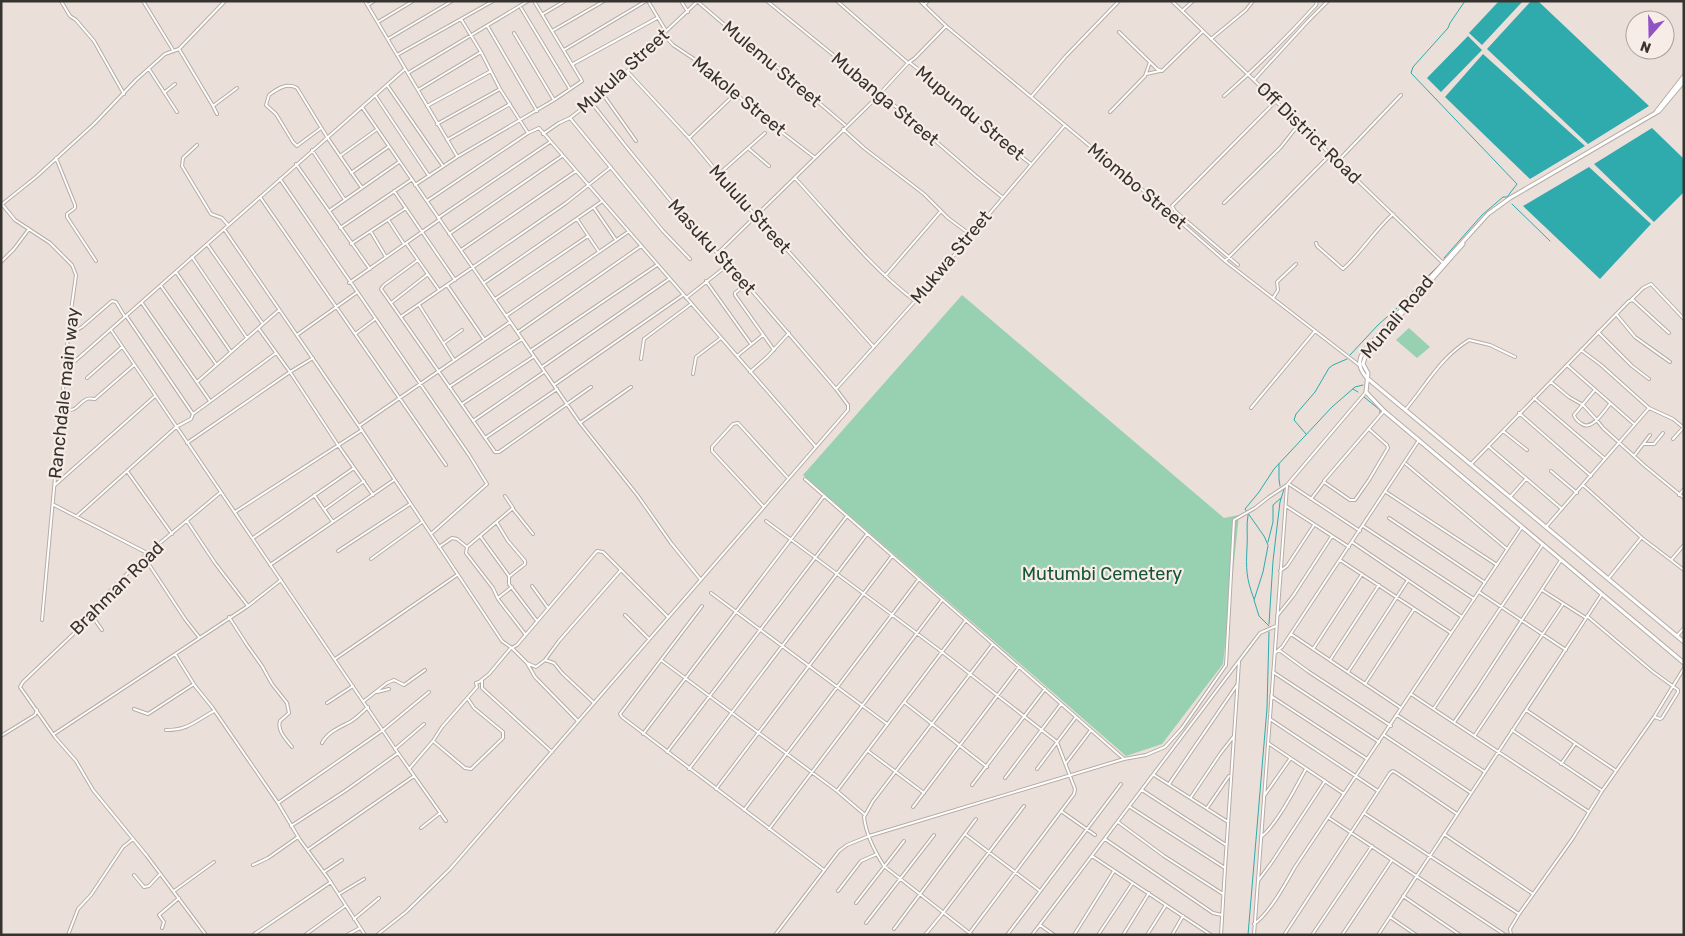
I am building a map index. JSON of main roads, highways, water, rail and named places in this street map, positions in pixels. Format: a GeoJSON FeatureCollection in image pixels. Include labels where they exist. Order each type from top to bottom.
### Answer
{"type":"FeatureCollection","features":[{"type":"Feature","properties":{"kind":"main road","name":"Munali Road"},"geometry":{"type":"LineString","coordinates":[[1656,113],[1684,76]]}},
{"type":"Feature","properties":{"kind":"main road","name":"Munali Road"},"geometry":{"type":"LineString","coordinates":[[1368,378],[1359,366],[1359,360],[1364,351],[1490,215],[1512,198],[1660,111],[1684,81]]}},
{"type":"Feature","properties":{"kind":"main road","name":"Munali Road"},"geometry":{"type":"LineString","coordinates":[[1368,378],[1368,373],[1363,364],[1366,354],[1445,264]]}},
{"type":"Feature","properties":{"kind":"main road"},"geometry":{"type":"LineString","coordinates":[[1368,378],[1366,392],[1384,411],[1684,663]]}},
{"type":"Feature","properties":{"kind":"main road"},"geometry":{"type":"LineString","coordinates":[[1368,378],[1684,642]]}},
{"type":"Feature","properties":{"kind":"water"},"geometry":{"type":"Polygon","coordinates":[[[1499,1],[1523,1],[1482,45],[1469,33],[1499,1]]]}},
{"type":"Feature","properties":{"kind":"water"},"geometry":{"type":"Polygon","coordinates":[[[1531,1],[1538,1],[1649,106],[1588,144],[1487,49],[1531,1]]]}},
{"type":"Feature","properties":{"kind":"water"},"geometry":{"type":"Polygon","coordinates":[[[1468,36],[1482,50],[1441,92],[1427,78],[1468,36]]]}},
{"type":"Feature","properties":{"kind":"water"},"geometry":{"type":"Polygon","coordinates":[[[1483,54],[1585,146],[1530,179],[1445,97],[1483,54]]]}},
{"type":"Feature","properties":{"kind":"water"},"geometry":{"type":"Polygon","coordinates":[[[1652,128],[1684,159],[1684,192],[1654,222],[1594,164],[1652,128]]]}},
{"type":"Feature","properties":{"kind":"water"},"geometry":{"type":"Polygon","coordinates":[[[1589,167],[1651,224],[1600,279],[1523,206],[1589,167]]]}},
{"type":"Feature","properties":{"kind":"waterway"},"geometry":{"type":"LineString","coordinates":[[1444,258],[1482,215],[1503,197],[1507,197],[1517,184],[1411,73],[1413,67],[1448,28],[1465,1]]}},
{"type":"Feature","properties":{"kind":"waterway"},"geometry":{"type":"LineString","coordinates":[[1512,204],[1550,241]]}},
{"type":"Feature","properties":{"kind":"waterway"},"geometry":{"type":"LineString","coordinates":[[1401,303],[1440,264]]}},
{"type":"Feature","properties":{"kind":"waterway"},"geometry":{"type":"LineString","coordinates":[[1350,355],[1397,308]]}},
{"type":"Feature","properties":{"kind":"waterway"},"geometry":{"type":"LineString","coordinates":[[1306,434],[1294,420],[1296,414],[1315,392],[1329,368],[1347,359]]}},
{"type":"Feature","properties":{"kind":"waterway"},"geometry":{"type":"LineString","coordinates":[[1268,545],[1245,509],[1274,469],[1332,407],[1355,387],[1363,385]]}},
{"type":"Feature","properties":{"kind":"waterway"},"geometry":{"type":"LineString","coordinates":[[1353,389],[1358,392]]}},
{"type":"Feature","properties":{"kind":"waterway"},"geometry":{"type":"LineString","coordinates":[[1364,397],[1380,410],[1380,413]]}},
{"type":"Feature","properties":{"kind":"waterway"},"geometry":{"type":"LineString","coordinates":[[1279,464],[1280,486]]}},
{"type":"Feature","properties":{"kind":"waterway"},"geometry":{"type":"LineString","coordinates":[[1269,624],[1273,561],[1280,502],[1284,489]]}},
{"type":"Feature","properties":{"kind":"waterway"},"geometry":{"type":"LineString","coordinates":[[1268,542],[1273,522],[1273,505],[1281,498]]}},
{"type":"Feature","properties":{"kind":"waterway"},"geometry":{"type":"LineString","coordinates":[[1248,515],[1247,568],[1249,585],[1254,599]]}},
{"type":"Feature","properties":{"kind":"waterway"},"geometry":{"type":"LineString","coordinates":[[1268,546],[1263,572],[1254,600],[1259,616],[1269,626]]}},
{"type":"Feature","properties":{"kind":"waterway"},"geometry":{"type":"LineString","coordinates":[[1248,935],[1267,708],[1269,632]]}},
{"type":"Feature","properties":{"kind":"park label","name":"Mutumbi Cemetery"},"geometry":{"type":"Point","coordinates":[1102,574]}}]}
